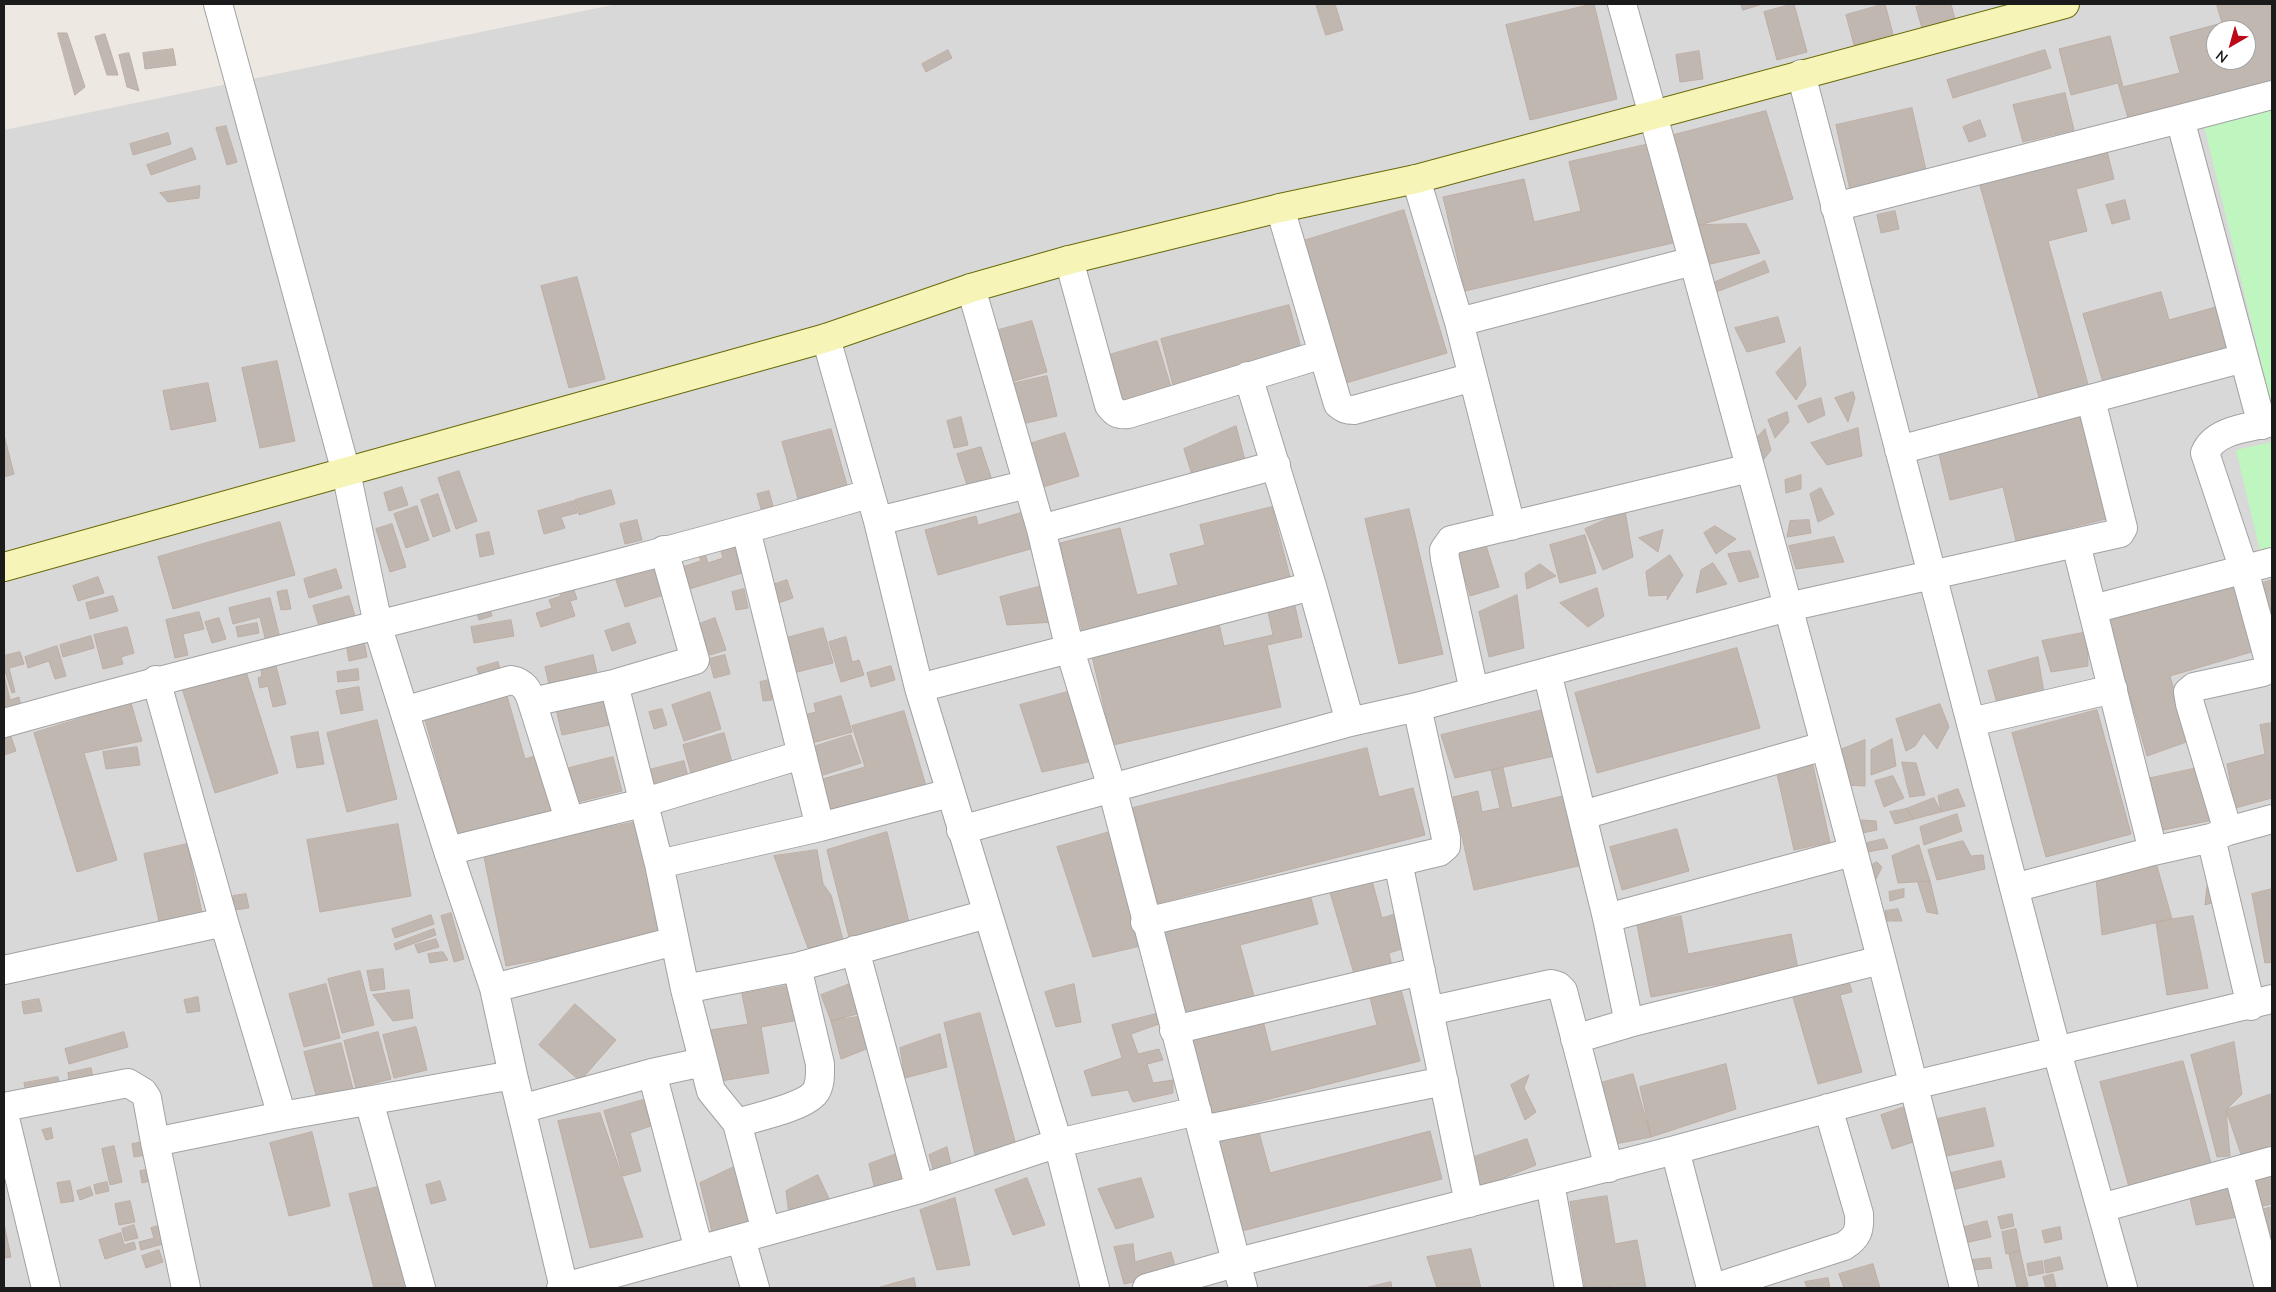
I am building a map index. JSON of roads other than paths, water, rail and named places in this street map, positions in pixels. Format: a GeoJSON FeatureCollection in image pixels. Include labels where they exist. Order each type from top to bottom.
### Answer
{"type":"FeatureCollection","features":[{"type":"Feature","properties":{"kind":"street"},"geometry":{"type":"LineString","coordinates":[[218,4],[346,472],[378,626],[448,851],[494,988],[563,1288],[920,1189],[1058,1143],[1444,1081]]}},
{"type":"Feature","properties":{"kind":"street"},"geometry":{"type":"LineString","coordinates":[[1622,4],[1788,607],[1914,1085],[1964,1288]]}},
{"type":"Feature","properties":{"kind":"street"},"geometry":{"type":"LineString","coordinates":[[4,567],[826,338],[971,288],[1069,260],[1280,208],[1416,179],[2064,4]]}},
{"type":"Feature","properties":{"kind":"street"},"geometry":{"type":"LineString","coordinates":[[1801,74],[2057,1052],[2123,1288]]}},
{"type":"Feature","properties":{"kind":"street"},"geometry":{"type":"LineString","coordinates":[[1835,207],[2272,95]]}},
{"type":"Feature","properties":{"kind":"street"},"geometry":{"type":"LineString","coordinates":[[1147,1288],[1238,1262],[1609,1168],[1914,1085],[2261,1002],[2219,834],[2188,695],[2190,689],[2194,687],[2263,672],[2269,666],[2244,570],[2205,453],[2209,443],[2221,435],[2267,423],[2244,358],[2180,120]]}},
{"type":"Feature","properties":{"kind":"street"},"geometry":{"type":"LineString","coordinates":[[1416,179],[1459,322],[1511,526]]}},
{"type":"Feature","properties":{"kind":"street"},"geometry":{"type":"LineString","coordinates":[[1280,208],[1338,404],[1346,410],[1354,410],[1474,378]]}},
{"type":"Feature","properties":{"kind":"street"},"geometry":{"type":"LineString","coordinates":[[1069,260],[1109,405],[1115,413],[1128,414],[1323,354]]}},
{"type":"Feature","properties":{"kind":"street"},"geometry":{"type":"LineString","coordinates":[[1459,322],[1693,261]]}},
{"type":"Feature","properties":{"kind":"street"},"geometry":{"type":"LineString","coordinates":[[971,288],[1041,529],[1070,650],[1112,788],[1145,922],[1238,1262],[1243,1288]]}},
{"type":"Feature","properties":{"kind":"street"},"geometry":{"type":"LineString","coordinates":[[826,338],[868,494],[878,521],[920,688],[961,830],[1058,1143],[1095,1288]]}},
{"type":"Feature","properties":{"kind":"street"},"geometry":{"type":"LineString","coordinates":[[1899,450],[2244,358]]}},
{"type":"Feature","properties":{"kind":"street"},"geometry":{"type":"LineString","coordinates":[[1248,376],[1312,586],[1350,722]]}},
{"type":"Feature","properties":{"kind":"street"},"geometry":{"type":"LineString","coordinates":[[961,830],[1350,722],[1547,672],[1788,607],[2120,533],[2123,528],[2091,400]]}},
{"type":"Feature","properties":{"kind":"street"},"geometry":{"type":"LineString","coordinates":[[1041,529],[1276,465]]}},
{"type":"Feature","properties":{"kind":"street"},"geometry":{"type":"LineString","coordinates":[[1474,691],[1444,550],[1451,540],[1750,468]]}},
{"type":"Feature","properties":{"kind":"street"},"geometry":{"type":"LineString","coordinates":[[878,521],[1028,484]]}},
{"type":"Feature","properties":{"kind":"street"},"geometry":{"type":"LineString","coordinates":[[4,723],[156,680],[378,626],[746,530],[868,494]]}},
{"type":"Feature","properties":{"kind":"street"},"geometry":{"type":"LineString","coordinates":[[746,530],[820,827]]}},
{"type":"Feature","properties":{"kind":"street"},"geometry":{"type":"LineString","coordinates":[[2076,544],[2153,850]]}},
{"type":"Feature","properties":{"kind":"street"},"geometry":{"type":"LineString","coordinates":[[532,702],[614,684],[695,660],[664,550]]}},
{"type":"Feature","properties":{"kind":"street"},"geometry":{"type":"LineString","coordinates":[[2093,609],[2272,562]]}},
{"type":"Feature","properties":{"kind":"street"},"geometry":{"type":"LineString","coordinates":[[920,688],[1312,586]]}},
{"type":"Feature","properties":{"kind":"street"},"geometry":{"type":"LineString","coordinates":[[1547,672],[1583,815],[1629,1022]]}},
{"type":"Feature","properties":{"kind":"street"},"geometry":{"type":"LineString","coordinates":[[156,680],[224,922],[282,1116]]}},
{"type":"Feature","properties":{"kind":"street"},"geometry":{"type":"LineString","coordinates":[[404,711],[510,680],[523,684],[532,702],[569,820]]}},
{"type":"Feature","properties":{"kind":"street"},"geometry":{"type":"LineString","coordinates":[[614,684],[642,803],[659,864],[685,989],[710,1091],[737,1123],[754,1235],[755,1288]]}},
{"type":"Feature","properties":{"kind":"street"},"geometry":{"type":"LineString","coordinates":[[1971,722],[2113,689]]}},
{"type":"Feature","properties":{"kind":"street"},"geometry":{"type":"LineString","coordinates":[[1145,922],[1439,852],[1446,846],[1446,838],[1416,706]]}},
{"type":"Feature","properties":{"kind":"street"},"geometry":{"type":"LineString","coordinates":[[1583,815],[1824,746]]}},
{"type":"Feature","properties":{"kind":"street"},"geometry":{"type":"LineString","coordinates":[[448,851],[642,803],[801,755]]}},
{"type":"Feature","properties":{"kind":"street"},"geometry":{"type":"LineString","coordinates":[[659,864],[820,827],[950,793]]}},
{"type":"Feature","properties":{"kind":"street"},"geometry":{"type":"LineString","coordinates":[[2014,888],[2272,819]]}},
{"type":"Feature","properties":{"kind":"street"},"geometry":{"type":"LineString","coordinates":[[1607,918],[1852,852]]}},
{"type":"Feature","properties":{"kind":"street"},"geometry":{"type":"LineString","coordinates":[[1398,862],[1469,1203]]}},
{"type":"Feature","properties":{"kind":"street"},"geometry":{"type":"LineString","coordinates":[[685,989],[797,967],[987,914]]}},
{"type":"Feature","properties":{"kind":"street"},"geometry":{"type":"LineString","coordinates":[[4,970],[224,922]]}},
{"type":"Feature","properties":{"kind":"street"},"geometry":{"type":"LineString","coordinates":[[494,988],[675,941]]}},
{"type":"Feature","properties":{"kind":"street"},"geometry":{"type":"LineString","coordinates":[[855,950],[920,1189]]}},
{"type":"Feature","properties":{"kind":"street"},"geometry":{"type":"LineString","coordinates":[[1575,1039],[1629,1022],[1881,960]]}},
{"type":"Feature","properties":{"kind":"street"},"geometry":{"type":"LineString","coordinates":[[737,1123],[804,1102],[814,1093],[820,1079],[820,1064],[797,967]]}},
{"type":"Feature","properties":{"kind":"street"},"geometry":{"type":"LineString","coordinates":[[1174,1030],[1421,972]]}},
{"type":"Feature","properties":{"kind":"street"},"geometry":{"type":"LineString","coordinates":[[1429,1011],[1551,984],[1558,986],[1563,991],[1609,1168]]}},
{"type":"Feature","properties":{"kind":"street"},"geometry":{"type":"LineString","coordinates":[[521,1109],[652,1073],[703,1062]]}},
{"type":"Feature","properties":{"kind":"street"},"geometry":{"type":"LineString","coordinates":[[652,1073],[699,1250]]}},
{"type":"Feature","properties":{"kind":"street"},"geometry":{"type":"LineString","coordinates":[[155,1142],[282,1116],[513,1075]]}},
{"type":"Feature","properties":{"kind":"street"},"geometry":{"type":"LineString","coordinates":[[4,1107],[128,1083],[140,1088],[147,1098],[186,1288]]}},
{"type":"Feature","properties":{"kind":"street"},"geometry":{"type":"LineString","coordinates":[[369,1101],[421,1288]]}},
{"type":"Feature","properties":{"kind":"street"},"geometry":{"type":"LineString","coordinates":[[1676,1150],[1712,1288],[1844,1246],[1854,1240],[1860,1226],[1859,1214],[1828,1108]]}},
{"type":"Feature","properties":{"kind":"street"},"geometry":{"type":"LineString","coordinates":[[4,1114],[46,1288]]}},
{"type":"Feature","properties":{"kind":"street"},"geometry":{"type":"LineString","coordinates":[[2101,1208],[2272,1161]]}},
{"type":"Feature","properties":{"kind":"street"},"geometry":{"type":"LineString","coordinates":[[2238,1171],[2269,1288]]}},
{"type":"Feature","properties":{"kind":"street"},"geometry":{"type":"LineString","coordinates":[[1550,1183],[1569,1288]]}}]}
